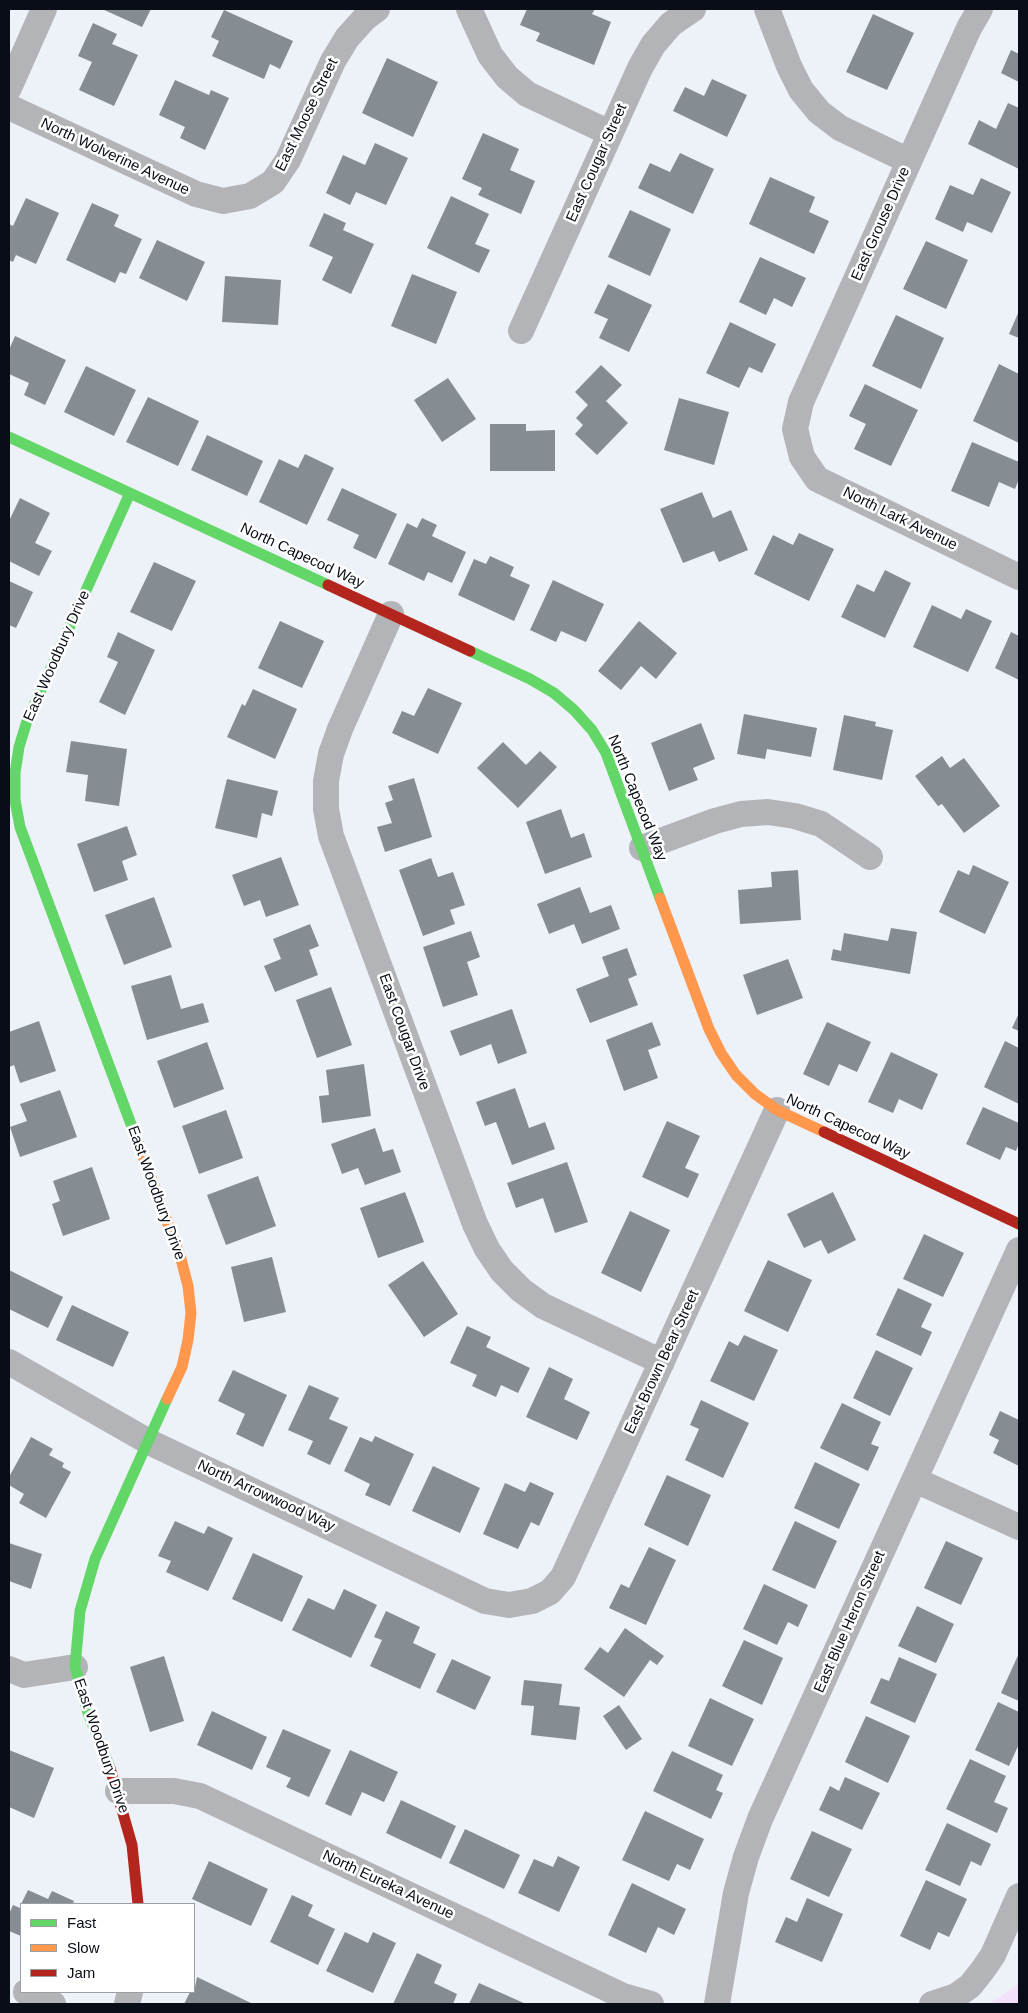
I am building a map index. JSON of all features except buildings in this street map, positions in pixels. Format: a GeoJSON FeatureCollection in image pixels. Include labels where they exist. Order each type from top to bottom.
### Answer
{"type":"FeatureCollection","features":[{"type":"Feature","properties":{"kind":"street"},"geometry":{"type":"LineString","coordinates":[[9,88],[44,9]]}},
{"type":"Feature","properties":{"kind":"street","name":"East Moose Street"},"geometry":{"type":"LineString","coordinates":[[223,201],[250,196],[273,182],[288,160],[333,61],[347,38],[365,18],[377,9]]}},
{"type":"Feature","properties":{"kind":"street"},"geometry":{"type":"LineString","coordinates":[[469,9],[490,56],[507,77],[527,94],[610,133]]}},
{"type":"Feature","properties":{"kind":"street","name":"East Cougar Street"},"geometry":{"type":"LineString","coordinates":[[521,331],[640,68],[653,45],[671,24],[693,9]]}},
{"type":"Feature","properties":{"kind":"street"},"geometry":{"type":"LineString","coordinates":[[766,9],[797,82],[819,112],[840,128],[909,161]]}},
{"type":"Feature","properties":{"kind":"street","name":"East Grouse Drive"},"geometry":{"type":"LineString","coordinates":[[797,444],[795,429],[800,402],[980,9]]}},
{"type":"Feature","properties":{"kind":"street","name":"North Wolverine Avenue"},"geometry":{"type":"LineString","coordinates":[[9,107],[196,194],[223,201]]}},
{"type":"Feature","properties":{"kind":"street","name":"North Capecod Way"},"geometry":{"type":"LineString","coordinates":[[9,437],[530,679],[554,692],[592,730],[606,753],[710,1029],[721,1053],[736,1075],[755,1094],[777,1110],[1019,1224]]}},
{"type":"Feature","properties":{"kind":"street","name":"North Lark Avenue"},"geometry":{"type":"LineString","coordinates":[[797,444],[802,457],[817,479],[1019,577]]}},
{"type":"Feature","properties":{"kind":"street","name":"East Woodbury Drive"},"geometry":{"type":"LineString","coordinates":[[130,493],[27,721],[19,747],[15,782],[20,827],[181,1259],[188,1286],[191,1313],[182,1367],[86,1585],[80,1610],[75,1667],[88,1713],[118,1791],[132,1845],[138,1903]]}},
{"type":"Feature","properties":{"kind":"street","name":"East Cougar Drive"},"geometry":{"type":"LineString","coordinates":[[391,614],[340,729],[331,754],[326,781],[326,809],[331,836],[475,1224],[487,1249],[502,1271],[521,1290],[542,1306],[662,1362]]}},
{"type":"Feature","properties":{"kind":"street"},"geometry":{"type":"LineString","coordinates":[[642,848],[715,821],[741,814],[768,812],[795,816],[821,824],[870,857]]}},
{"type":"Feature","properties":{"kind":"street","name":"East Brown Bear Street"},"geometry":{"type":"LineString","coordinates":[[532,1601],[550,1592],[563,1577],[777,1110]]}},
{"type":"Feature","properties":{"kind":"street","name":"East Blue Heron Street"},"geometry":{"type":"LineString","coordinates":[[717,2004],[736,1893],[746,1857],[760,1819],[1019,1250]]}},
{"type":"Feature","properties":{"kind":"street","name":"North Arrowwood Way"},"geometry":{"type":"LineString","coordinates":[[9,1362],[149,1442],[485,1601],[509,1605],[532,1601]]}},
{"type":"Feature","properties":{"kind":"street"},"geometry":{"type":"LineString","coordinates":[[914,1480],[1019,1527]]}},
{"type":"Feature","properties":{"kind":"street"},"geometry":{"type":"LineString","coordinates":[[9,1669],[24,1675],[75,1667]]}},
{"type":"Feature","properties":{"kind":"street","name":"North Eureka Avenue"},"geometry":{"type":"LineString","coordinates":[[118,1791],[174,1791],[200,1796],[623,1996],[651,2004]]}},
{"type":"Feature","properties":{"kind":"street"},"geometry":{"type":"LineString","coordinates":[[932,2004],[956,1996],[970,1986],[993,1955],[1019,1896]]}},
{"type":"Feature","properties":{"kind":"street"},"geometry":{"type":"LineString","coordinates":[[28,1993],[53,2004]]}},
{"type":"Feature","properties":{"kind":"shaded area"},"geometry":{"type":"Polygon","coordinates":[[[1019,1984],[1019,2004],[989,2004],[1019,1984]]]}},
{"type":"Feature","properties":{"kind":"traffic: fast"},"geometry":{"type":"LineString","coordinates":[[9,437],[328,585]]}},
{"type":"Feature","properties":{"kind":"traffic: fast"},"geometry":{"type":"LineString","coordinates":[[130,493],[27,721],[19,747],[15,773],[15,800],[20,827],[138,1143]]}},
{"type":"Feature","properties":{"kind":"traffic: fast"},"geometry":{"type":"LineString","coordinates":[[470,651],[530,679],[554,693],[574,710],[592,730],[606,753],[660,898]]}},
{"type":"Feature","properties":{"kind":"traffic: fast"},"geometry":{"type":"LineString","coordinates":[[110,1768],[88,1713],[75,1667],[80,1611],[95,1559],[167,1399]]}},
{"type":"Feature","properties":{"kind":"traffic: slow"},"geometry":{"type":"LineString","coordinates":[[660,898],[709,1029],[721,1053],[736,1075],[755,1094],[777,1110],[824,1132]]}},
{"type":"Feature","properties":{"kind":"traffic: slow"},"geometry":{"type":"LineString","coordinates":[[138,1143],[181,1259],[188,1286],[191,1313],[188,1340],[182,1367],[167,1399]]}},
{"type":"Feature","properties":{"kind":"traffic: jam"},"geometry":{"type":"LineString","coordinates":[[328,585],[470,651]]}},
{"type":"Feature","properties":{"kind":"traffic: jam"},"geometry":{"type":"LineString","coordinates":[[824,1132],[1019,1224]]}},
{"type":"Feature","properties":{"kind":"traffic: jam"},"geometry":{"type":"LineString","coordinates":[[110,1768],[132,1845],[138,1903]]}}]}
